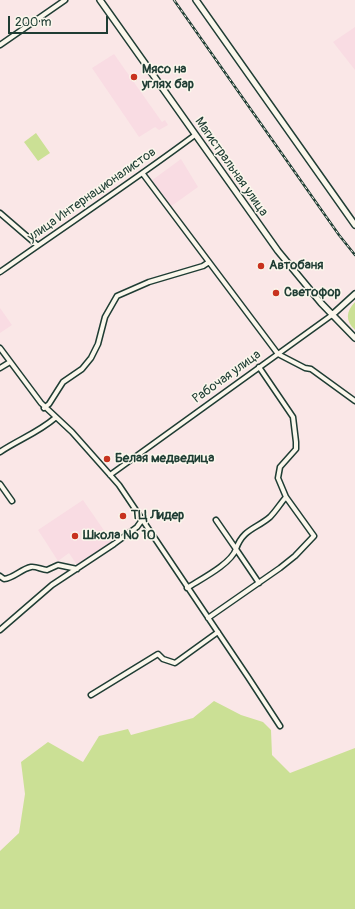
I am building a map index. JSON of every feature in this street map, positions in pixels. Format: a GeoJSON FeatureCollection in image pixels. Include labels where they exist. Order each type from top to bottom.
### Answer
{"type":"FeatureCollection","features":[{"type":"Feature","properties":{"kind":"main road","name":"Магистральная улица"},"geometry":{"type":"LineString","coordinates":[[100,0],[278,251],[306,286],[355,338]]}},
{"type":"Feature","properties":{"kind":"main road"},"geometry":{"type":"LineString","coordinates":[[196,0],[355,226]]}},
{"type":"Feature","properties":{"kind":"main road","name":"Рабочая улица"},"geometry":{"type":"LineString","coordinates":[[332,315],[355,294]]}},
{"type":"Feature","properties":{"kind":"street"},"geometry":{"type":"LineString","coordinates":[[0,45],[65,0]]}},
{"type":"Feature","properties":{"kind":"street","name":"улица Интернационалистов"},"geometry":{"type":"LineString","coordinates":[[0,272],[143,174],[195,135]]}},
{"type":"Feature","properties":{"kind":"street"},"geometry":{"type":"LineString","coordinates":[[143,174],[278,354],[305,368],[311,369],[355,401]]}},
{"type":"Feature","properties":{"kind":"street"},"geometry":{"type":"LineString","coordinates":[[0,213],[38,245]]}},
{"type":"Feature","properties":{"kind":"street"},"geometry":{"type":"LineString","coordinates":[[44,408],[63,382],[82,369],[91,358],[98,344],[105,317],[117,296],[137,286],[202,266],[209,262]]}},
{"type":"Feature","properties":{"kind":"street","name":"Рабочая улица"},"geometry":{"type":"LineString","coordinates":[[110,475],[332,315]]}},
{"type":"Feature","properties":{"kind":"street"},"geometry":{"type":"LineString","coordinates":[[0,348],[44,408],[72,432],[110,475],[218,632],[280,726]]}},
{"type":"Feature","properties":{"kind":"street"},"geometry":{"type":"LineString","coordinates":[[0,368],[10,362]]}},
{"type":"Feature","properties":{"kind":"street"},"geometry":{"type":"LineString","coordinates":[[208,618],[295,556],[314,536],[286,497],[278,475],[280,467],[296,449],[293,417],[259,368]]}},
{"type":"Feature","properties":{"kind":"street"},"geometry":{"type":"LineString","coordinates":[[0,452],[46,425],[55,418]]}},
{"type":"Feature","properties":{"kind":"street"},"geometry":{"type":"LineString","coordinates":[[0,484],[12,501]]}},
{"type":"Feature","properties":{"kind":"street"},"geometry":{"type":"LineString","coordinates":[[187,588],[228,560],[233,555],[240,539],[244,534],[271,516],[286,497]]}},
{"type":"Feature","properties":{"kind":"street"},"geometry":{"type":"LineString","coordinates":[[0,630],[52,585],[137,527],[142,520]]}},
{"type":"Feature","properties":{"kind":"street"},"geometry":{"type":"LineString","coordinates":[[216,520],[259,583]]}},
{"type":"Feature","properties":{"kind":"street"},"geometry":{"type":"LineString","coordinates":[[0,576],[7,579],[33,567],[47,570],[58,565],[77,568]]}},
{"type":"Feature","properties":{"kind":"street"},"geometry":{"type":"LineString","coordinates":[[91,695],[158,654],[163,659],[175,663],[218,632]]}},
{"type":"Feature","properties":{"kind":"shaded area"},"geometry":{"type":"Polygon","coordinates":[[[355,27],[355,70],[333,42],[355,27]]]}},
{"type":"Feature","properties":{"kind":"shaded area"},"geometry":{"type":"Polygon","coordinates":[[[114,54],[162,122],[165,120],[168,125],[159,130],[155,127],[139,137],[92,68],[114,54]]]}},
{"type":"Feature","properties":{"kind":"shaded area"},"geometry":{"type":"Polygon","coordinates":[[[181,159],[198,187],[170,207],[151,181],[181,159]]]}},
{"type":"Feature","properties":{"kind":"shaded area"},"geometry":{"type":"Polygon","coordinates":[[[0,308],[12,325],[0,333],[0,308]]]}},
{"type":"Feature","properties":{"kind":"shaded area","name":"Школа № 10"},"geometry":{"type":"Polygon","coordinates":[[[83,500],[112,542],[77,565],[69,553],[58,561],[38,530],[83,500]]]}},
{"type":"Feature","properties":{"kind":"green space"},"geometry":{"type":"Polygon","coordinates":[[[36,133],[50,153],[38,161],[24,142],[36,133]]]}},
{"type":"Feature","properties":{"kind":"green space"},"geometry":{"type":"Polygon","coordinates":[[[355,302],[355,330],[348,320],[348,312],[355,302]]]}},
{"type":"Feature","properties":{"kind":"green space"},"geometry":{"type":"Polygon","coordinates":[[[214,701],[241,715],[263,722],[271,730],[272,755],[290,773],[355,748],[355,909],[0,909],[0,851],[19,833],[25,794],[21,762],[48,742],[83,762],[99,736],[128,729],[131,735],[193,718],[214,701]]]}},
{"type":"Feature","properties":{"kind":"railway"},"geometry":{"type":"LineString","coordinates":[[174,0],[339,235],[355,255]]}},
{"type":"Feature","properties":{"kind":"place","name":"Мясо на углях бар"},"geometry":{"type":"Point","coordinates":[134,77]}},
{"type":"Feature","properties":{"kind":"place","name":"Автобаня"},"geometry":{"type":"Point","coordinates":[261,266]}},
{"type":"Feature","properties":{"kind":"place","name":"Светофор"},"geometry":{"type":"Point","coordinates":[276,293]}},
{"type":"Feature","properties":{"kind":"place","name":"Белая медведица"},"geometry":{"type":"Point","coordinates":[107,459]}},
{"type":"Feature","properties":{"kind":"place","name":"ТЦ Лидер"},"geometry":{"type":"Point","coordinates":[123,516]}},
{"type":"Feature","properties":{"kind":"place","name":"Школа № 10"},"geometry":{"type":"Point","coordinates":[75,536]}}]}
